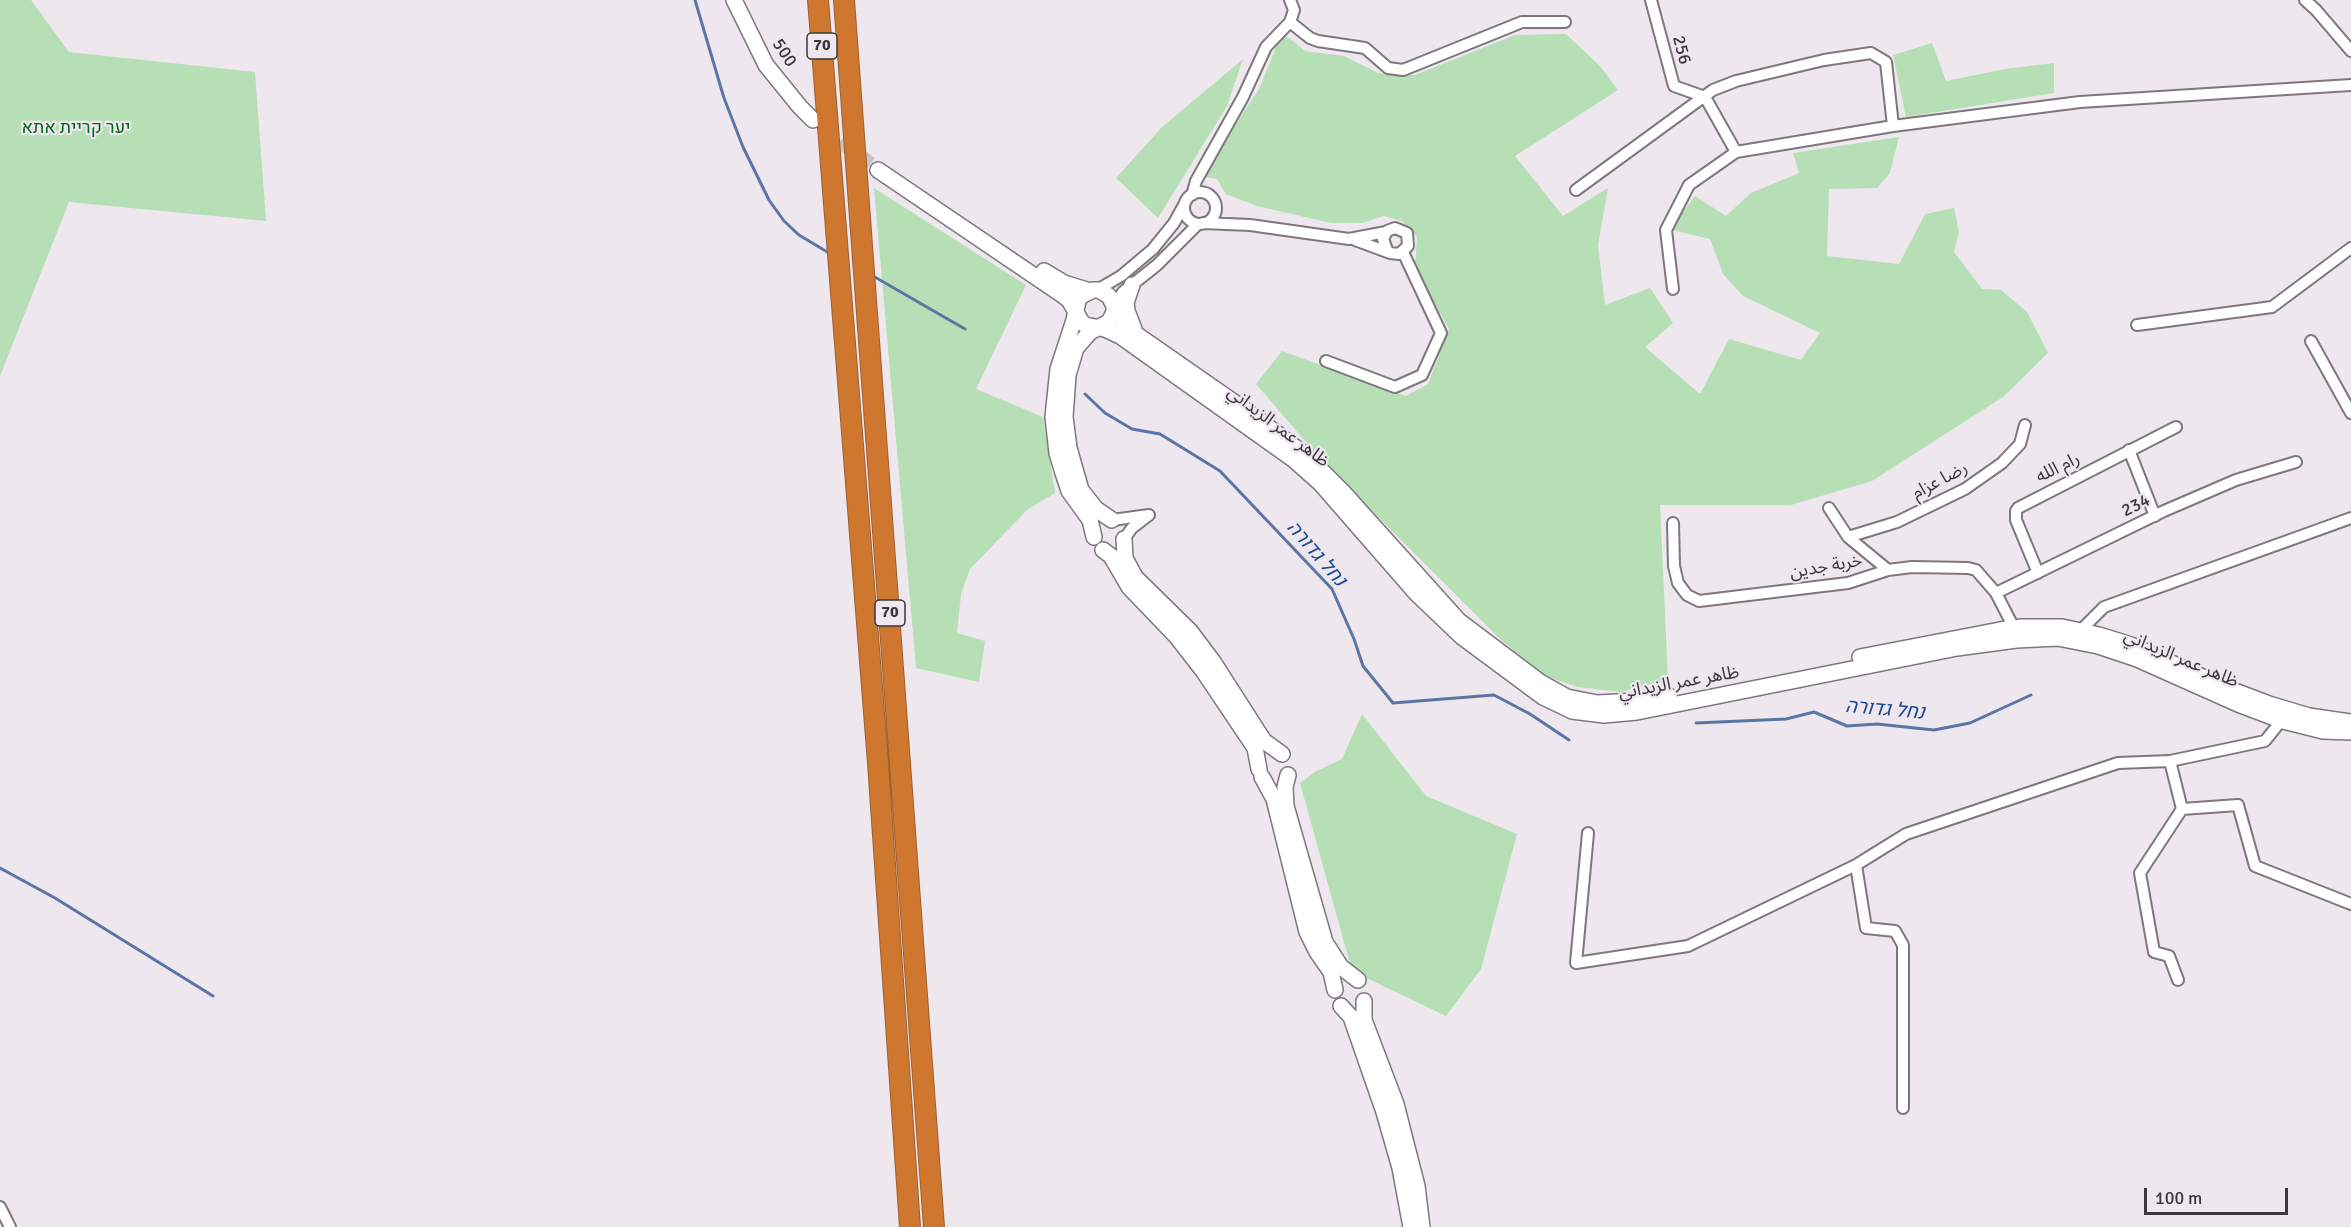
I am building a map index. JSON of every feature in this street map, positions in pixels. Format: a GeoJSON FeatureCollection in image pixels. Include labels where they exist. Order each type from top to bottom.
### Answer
{"type":"FeatureCollection","features":[{"type":"Feature","properties":{"kind":"highway","name":"70"},"geometry":{"type":"LineString","coordinates":[[818,0],[879,787],[910,1227]]}},
{"type":"Feature","properties":{"kind":"highway","name":"70"},"geometry":{"type":"LineString","coordinates":[[844,0],[934,1227]]}},
{"type":"Feature","properties":{"kind":"main road","name":"500"},"geometry":{"type":"LineString","coordinates":[[734,0],[766,65],[813,120]]}},
{"type":"Feature","properties":{"kind":"main road"},"geometry":{"type":"LineString","coordinates":[[878,170],[1061,294],[1069,300],[1081,321],[1086,325],[1098,327]]}},
{"type":"Feature","properties":{"kind":"main road"},"geometry":{"type":"LineString","coordinates":[[939,211],[1065,283],[1109,296],[1114,309],[1109,322],[1098,327],[1079,342],[1071,359],[1066,424],[1075,474],[1081,490],[1096,509],[1121,525],[1125,534],[1125,558],[1135,577],[1190,631],[1218,669],[1264,741],[1289,761],[1285,787],[1286,806],[1325,942],[1341,968],[1365,987],[1364,1020],[1393,1095],[1417,1186],[1422,1227]]}},
{"type":"Feature","properties":{"kind":"main road"},"geometry":{"type":"LineString","coordinates":[[1132,285],[1126,311],[1139,337]]}},
{"type":"Feature","properties":{"kind":"main road"},"geometry":{"type":"LineString","coordinates":[[1094,290],[1081,296],[1078,301],[1058,369],[1053,417],[1057,453],[1063,473],[1070,491],[1090,520],[1097,544],[1111,556],[1128,587],[1176,636],[1204,672],[1255,748],[1260,773],[1274,799],[1307,932],[1331,972],[1336,999],[1351,1017],[1382,1105],[1400,1168],[1411,1227]]}},
{"type":"Feature","properties":{"kind":"main road","name":"ظاهر عمر الزيداني"},"geometry":{"type":"LineString","coordinates":[[1114,309],[1123,324],[1139,337],[1290,442],[1337,486],[1460,621],[1540,682],[1567,697],[1597,704],[1654,698],[1956,638],[2014,628],[2062,627],[2081,630],[2131,645],[2323,730],[2351,732]]}},
{"type":"Feature","properties":{"kind":"main road","name":"ظاهر عمر الزيداني"},"geometry":{"type":"LineString","coordinates":[[1098,327],[1120,336],[1294,460],[1321,484],[1416,593],[1462,638],[1543,697],[1572,711],[1604,715],[1637,712],[1968,646],[2058,638],[2098,646],[2137,659],[2238,705],[2285,715],[2351,722]]}},
{"type":"Feature","properties":{"kind":"main road"},"geometry":{"type":"LineString","coordinates":[[1094,537],[1098,524],[1112,520]]}},
{"type":"Feature","properties":{"kind":"main road"},"geometry":{"type":"LineString","coordinates":[[1103,550],[1117,549],[1125,539]]}},
{"type":"Feature","properties":{"kind":"main road"},"geometry":{"type":"LineString","coordinates":[[1260,773],[1261,761],[1267,754],[1277,752],[1282,754]]}},
{"type":"Feature","properties":{"kind":"main road"},"geometry":{"type":"LineString","coordinates":[[1260,773],[1273,783],[1282,781],[1288,776]]}},
{"type":"Feature","properties":{"kind":"main road"},"geometry":{"type":"LineString","coordinates":[[1335,990],[1343,980],[1353,978],[1358,980]]}},
{"type":"Feature","properties":{"kind":"main road"},"geometry":{"type":"LineString","coordinates":[[1341,1006],[1354,1009],[1364,1001]]}},
{"type":"Feature","properties":{"kind":"street"},"geometry":{"type":"LineString","coordinates":[[1094,290],[1120,276],[1153,249],[1174,223],[1192,195],[1196,181],[1243,97],[1266,47],[1290,22],[1294,10],[1290,0]]}},
{"type":"Feature","properties":{"kind":"street","name":"256"},"geometry":{"type":"LineString","coordinates":[[1651,0],[1674,86],[1705,97]]}},
{"type":"Feature","properties":{"kind":"street"},"geometry":{"type":"LineString","coordinates":[[2305,0],[2351,51]]}},
{"type":"Feature","properties":{"kind":"street"},"geometry":{"type":"LineString","coordinates":[[1290,22],[1310,38],[1365,48],[1388,68],[1404,70],[1522,22],[1565,22]]}},
{"type":"Feature","properties":{"kind":"street"},"geometry":{"type":"LineString","coordinates":[[1576,190],[1713,90],[1736,81],[1824,60],[1871,53],[1886,62],[1893,126]]}},
{"type":"Feature","properties":{"kind":"street"},"geometry":{"type":"LineString","coordinates":[[1673,289],[1666,230],[1689,185],[1736,152],[1893,126],[2080,102],[2351,85]]}},
{"type":"Feature","properties":{"kind":"street"},"geometry":{"type":"LineString","coordinates":[[1705,97],[1736,152]]}},
{"type":"Feature","properties":{"kind":"street"},"geometry":{"type":"LineString","coordinates":[[1192,195],[1207,194],[1211,197],[1215,207],[1229,217],[1250,225]]}},
{"type":"Feature","properties":{"kind":"street"},"geometry":{"type":"LineString","coordinates":[[1184,205],[1187,218],[1200,224],[1250,225],[1349,239],[1394,254],[1402,252],[1408,246],[1407,233],[1395,228],[1349,239]]}},
{"type":"Feature","properties":{"kind":"street"},"geometry":{"type":"LineString","coordinates":[[1114,309],[1119,297],[1200,224],[1213,216],[1215,207]]}},
{"type":"Feature","properties":{"kind":"street"},"geometry":{"type":"LineString","coordinates":[[1386,232],[1383,239],[1387,250]]}},
{"type":"Feature","properties":{"kind":"street"},"geometry":{"type":"LineString","coordinates":[[2137,326],[2272,306],[2351,248]]}},
{"type":"Feature","properties":{"kind":"street"},"geometry":{"type":"LineString","coordinates":[[1326,360],[1395,387],[1422,375],[1442,333],[1402,252]]}},
{"type":"Feature","properties":{"kind":"street"},"geometry":{"type":"LineString","coordinates":[[2311,340],[2351,413]]}},
{"type":"Feature","properties":{"kind":"street","name":"رضا عزام"},"geometry":{"type":"LineString","coordinates":[[1848,537],[1897,522],[1965,489],[2002,462],[2020,444],[2025,425]]}},
{"type":"Feature","properties":{"kind":"street","name":"رام الله"},"geometry":{"type":"LineString","coordinates":[[2038,573],[2016,520],[2018,508],[2176,427]]}},
{"type":"Feature","properties":{"kind":"street"},"geometry":{"type":"LineString","coordinates":[[2129,450],[2155,516]]}},
{"type":"Feature","properties":{"kind":"street","name":"234"},"geometry":{"type":"LineString","coordinates":[[1996,593],[2155,516],[2236,480],[2296,462]]}},
{"type":"Feature","properties":{"kind":"street"},"geometry":{"type":"LineString","coordinates":[[1829,508],[1848,537],[1888,570]]}},
{"type":"Feature","properties":{"kind":"street"},"geometry":{"type":"LineString","coordinates":[[1112,520],[1149,515],[1132,528],[1125,539]]}},
{"type":"Feature","properties":{"kind":"street"},"geometry":{"type":"LineString","coordinates":[[2081,630],[2104,608],[2351,518]]}},
{"type":"Feature","properties":{"kind":"street","name":"خربة جدين"},"geometry":{"type":"LineString","coordinates":[[1673,523],[1674,566],[1678,583],[1688,595],[1699,601],[1848,583],[1888,570],[1912,567],[1968,568],[1976,570],[1996,593],[2014,628]]}},
{"type":"Feature","properties":{"kind":"street"},"geometry":{"type":"LineString","coordinates":[[1588,833],[1576,963],[1688,946],[1856,865],[1906,834],[2118,763],[2170,761],[2265,741],[2285,715]]}},
{"type":"Feature","properties":{"kind":"street"},"geometry":{"type":"LineString","coordinates":[[2170,761],[2182,809],[2140,873],[2154,952],[2169,956],[2178,980]]}},
{"type":"Feature","properties":{"kind":"street"},"geometry":{"type":"LineString","coordinates":[[2182,809],[2238,805],[2255,866],[2351,904]]}},
{"type":"Feature","properties":{"kind":"street"},"geometry":{"type":"LineString","coordinates":[[1856,865],[1866,928],[1895,931],[1903,945],[1903,1108]]}},
{"type":"Feature","properties":{"kind":"street"},"geometry":{"type":"LineString","coordinates":[[0,1207],[10,1227]]}},
{"type":"Feature","properties":{"kind":"green space","name":"יער קריית אתא"},"geometry":{"type":"Polygon","coordinates":[[[0,0],[31,0],[69,52],[255,72],[266,221],[69,202],[0,376],[0,0]]]}},
{"type":"Feature","properties":{"kind":"green space"},"geometry":{"type":"Polygon","coordinates":[[[1566,34],[1600,66],[1618,90],[1515,156],[1563,216],[1608,188],[1598,245],[1605,305],[1650,288],[1673,323],[1645,347],[1700,394],[1729,339],[1801,360],[1820,333],[1743,296],[1723,274],[1710,239],[1672,230],[1695,196],[1726,216],[1751,193],[1799,173],[1793,153],[1899,137],[1890,173],[1877,188],[1829,189],[1827,256],[1899,264],[1925,214],[1954,208],[1959,232],[1954,252],[1982,289],[2001,290],[2027,312],[2048,353],[2003,397],[1872,481],[1791,505],[1660,505],[1668,680],[1621,692],[1578,687],[1547,677],[1501,640],[1325,464],[1256,384],[1282,351],[1406,396],[1428,384],[1449,329],[1415,269],[1417,237],[1402,221],[1384,216],[1362,223],[1331,223],[1257,206],[1226,194],[1217,179],[1201,176],[1259,89],[1279,40],[1288,37],[1305,51],[1344,56],[1378,73],[1415,75],[1515,35],[1566,34]]]}},
{"type":"Feature","properties":{"kind":"green space"},"geometry":{"type":"Polygon","coordinates":[[[1932,43],[1946,81],[2005,69],[2054,63],[2054,93],[1906,117],[1893,55],[1932,43]]]}},
{"type":"Feature","properties":{"kind":"green space"},"geometry":{"type":"Polygon","coordinates":[[[1243,59],[1227,106],[1158,218],[1116,178],[1161,128],[1243,59]]]}},
{"type":"Feature","properties":{"kind":"green space"},"geometry":{"type":"Polygon","coordinates":[[[874,188],[1026,285],[976,389],[1043,417],[1055,493],[1027,510],[970,569],[961,594],[957,633],[985,641],[979,682],[916,668],[874,188]]]}},
{"type":"Feature","properties":{"kind":"green space"},"geometry":{"type":"Polygon","coordinates":[[[1362,714],[1426,796],[1517,834],[1481,969],[1446,1016],[1352,971],[1300,783],[1315,772],[1342,759],[1362,714]]]}},
{"type":"Feature","properties":{"kind":"waterway"},"geometry":{"type":"LineString","coordinates":[[695,0],[724,98],[743,147],[769,200],[784,221],[799,235],[829,253]]}},
{"type":"Feature","properties":{"kind":"waterway"},"geometry":{"type":"LineString","coordinates":[[873,276],[965,329]]}},
{"type":"Feature","properties":{"kind":"waterway","name":"נחל גדורה"},"geometry":{"type":"LineString","coordinates":[[1085,394],[1105,413],[1132,429],[1160,434],[1220,471],[1332,589],[1363,666],[1393,703],[1494,695],[1530,714],[1569,740]]}},
{"type":"Feature","properties":{"kind":"waterway","name":"נחל גדורה"},"geometry":{"type":"LineString","coordinates":[[1696,723],[1786,719],[1814,712],[1847,726],[1877,724],[1934,730],[1970,723],[2031,695]]}},
{"type":"Feature","properties":{"kind":"waterway"},"geometry":{"type":"LineString","coordinates":[[0,868],[55,898],[213,996]]}},
{"type":"Feature","properties":{"kind":"tunnel"},"geometry":{"type":"LineString","coordinates":[[822,127],[878,170]]}}]}
